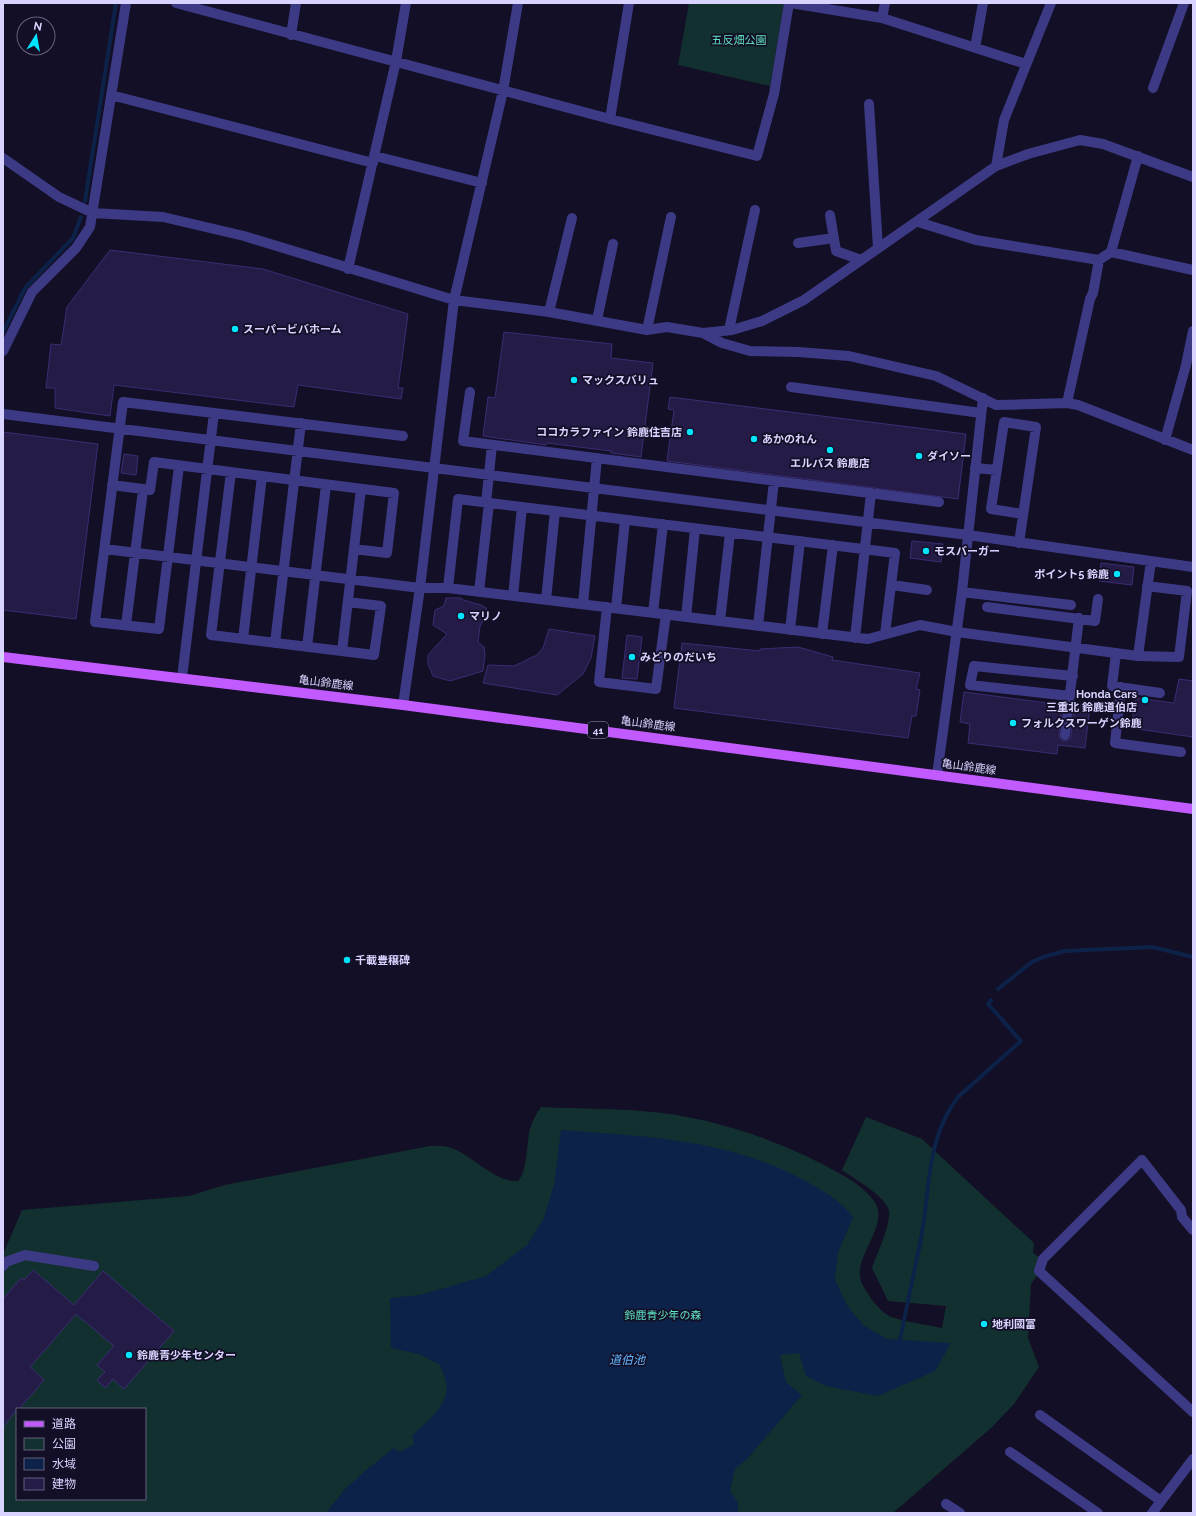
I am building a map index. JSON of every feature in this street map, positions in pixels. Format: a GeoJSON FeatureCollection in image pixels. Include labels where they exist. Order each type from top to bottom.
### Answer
{"type":"FeatureCollection","features":[{"type":"Feature","properties":{"kind":"main road","name":"亀山鈴鹿線"},"geometry":{"type":"LineString","coordinates":[[3,657],[403,705],[937,774],[1193,809]]}},
{"type":"Feature","properties":{"kind":"street"},"geometry":{"type":"LineString","coordinates":[[3,351],[32,292],[76,248],[90,227],[126,3]]}},
{"type":"Feature","properties":{"kind":"street"},"geometry":{"type":"LineString","coordinates":[[176,3],[198,6],[291,34],[610,119],[757,156],[774,94],[790,3],[882,18],[1026,64]]}},
{"type":"Feature","properties":{"kind":"street"},"geometry":{"type":"LineString","coordinates":[[291,34],[296,3]]}},
{"type":"Feature","properties":{"kind":"street"},"geometry":{"type":"LineString","coordinates":[[348,269],[396,61],[406,3]]}},
{"type":"Feature","properties":{"kind":"street"},"geometry":{"type":"LineString","coordinates":[[403,705],[420,588],[454,300],[503,90],[518,3]]}},
{"type":"Feature","properties":{"kind":"street"},"geometry":{"type":"LineString","coordinates":[[610,119],[630,3]]}},
{"type":"Feature","properties":{"kind":"street"},"geometry":{"type":"LineString","coordinates":[[882,18],[885,3]]}},
{"type":"Feature","properties":{"kind":"street"},"geometry":{"type":"LineString","coordinates":[[975,48],[983,3]]}},
{"type":"Feature","properties":{"kind":"street"},"geometry":{"type":"LineString","coordinates":[[996,166],[1004,120],[1051,3]]}},
{"type":"Feature","properties":{"kind":"street"},"geometry":{"type":"LineString","coordinates":[[1153,88],[1184,3]]}},
{"type":"Feature","properties":{"kind":"street"},"geometry":{"type":"LineString","coordinates":[[111,95],[374,160],[482,183]]}},
{"type":"Feature","properties":{"kind":"street"},"geometry":{"type":"LineString","coordinates":[[869,104],[878,248]]}},
{"type":"Feature","properties":{"kind":"street"},"geometry":{"type":"LineString","coordinates":[[3,158],[59,197],[93,213],[163,217],[244,236],[348,269],[454,300],[549,312],[647,330],[666,328],[702,333],[729,330],[762,321],[804,300],[918,222],[996,166],[1028,154],[1080,140],[1103,144],[1193,177]]}},
{"type":"Feature","properties":{"kind":"street"},"geometry":{"type":"LineString","coordinates":[[918,222],[976,240],[1099,260],[1111,252],[1138,156]]}},
{"type":"Feature","properties":{"kind":"street"},"geometry":{"type":"LineString","coordinates":[[729,330],[754,210]]}},
{"type":"Feature","properties":{"kind":"street"},"geometry":{"type":"LineString","coordinates":[[830,215],[836,251],[861,260]]}},
{"type":"Feature","properties":{"kind":"street"},"geometry":{"type":"LineString","coordinates":[[647,330],[670,217]]}},
{"type":"Feature","properties":{"kind":"street"},"geometry":{"type":"LineString","coordinates":[[549,312],[572,218]]}},
{"type":"Feature","properties":{"kind":"street"},"geometry":{"type":"LineString","coordinates":[[798,243],[834,238]]}},
{"type":"Feature","properties":{"kind":"street"},"geometry":{"type":"LineString","coordinates":[[597,320],[613,244]]}},
{"type":"Feature","properties":{"kind":"street"},"geometry":{"type":"LineString","coordinates":[[1111,252],[1193,270]]}},
{"type":"Feature","properties":{"kind":"street"},"geometry":{"type":"LineString","coordinates":[[1067,404],[1090,299],[1093,293],[1099,260]]}},
{"type":"Feature","properties":{"kind":"street"},"geometry":{"type":"LineString","coordinates":[[1165,440],[1186,365],[1193,331]]}},
{"type":"Feature","properties":{"kind":"street"},"geometry":{"type":"LineString","coordinates":[[702,333],[722,343],[750,351],[798,352],[849,356],[936,376],[996,405],[1078,405],[1193,450]]}},
{"type":"Feature","properties":{"kind":"street"},"geometry":{"type":"LineString","coordinates":[[791,387],[981,413]]}},
{"type":"Feature","properties":{"kind":"street"},"geometry":{"type":"LineString","coordinates":[[470,392],[463,441],[939,502]]}},
{"type":"Feature","properties":{"kind":"street"},"geometry":{"type":"LineString","coordinates":[[937,774],[962,592],[983,398]]}},
{"type":"Feature","properties":{"kind":"street"},"geometry":{"type":"LineString","coordinates":[[179,466],[159,629],[95,622],[123,402],[403,436]]}},
{"type":"Feature","properties":{"kind":"street"},"geometry":{"type":"LineString","coordinates":[[182,678],[214,413]]}},
{"type":"Feature","properties":{"kind":"street"},"geometry":{"type":"LineString","coordinates":[[3,414],[297,452],[489,474],[868,522],[968,535],[1021,546],[1193,567]]}},
{"type":"Feature","properties":{"kind":"street"},"geometry":{"type":"LineString","coordinates":[[1021,546],[1023,514],[1036,427],[1004,422],[991,509],[1023,514]]}},
{"type":"Feature","properties":{"kind":"street"},"geometry":{"type":"LineString","coordinates":[[275,643],[300,423]]}},
{"type":"Feature","properties":{"kind":"street"},"geometry":{"type":"LineString","coordinates":[[479,592],[492,445]]}},
{"type":"Feature","properties":{"kind":"street"},"geometry":{"type":"LineString","coordinates":[[583,604],[597,458]]}},
{"type":"Feature","properties":{"kind":"street"},"geometry":{"type":"LineString","coordinates":[[112,485],[150,490],[154,462],[394,493],[387,553],[354,549]]}},
{"type":"Feature","properties":{"kind":"street"},"geometry":{"type":"LineString","coordinates":[[975,468],[997,470]]}},
{"type":"Feature","properties":{"kind":"street"},"geometry":{"type":"LineString","coordinates":[[230,472],[211,635],[374,655],[380,606],[348,602]]}},
{"type":"Feature","properties":{"kind":"street"},"geometry":{"type":"LineString","coordinates":[[243,639],[262,476]]}},
{"type":"Feature","properties":{"kind":"street"},"geometry":{"type":"LineString","coordinates":[[758,626],[774,481]]}},
{"type":"Feature","properties":{"kind":"street"},"geometry":{"type":"LineString","coordinates":[[307,647],[326,484]]}},
{"type":"Feature","properties":{"kind":"street"},"geometry":{"type":"LineString","coordinates":[[342,651],[361,489]]}},
{"type":"Feature","properties":{"kind":"street"},"geometry":{"type":"LineString","coordinates":[[126,625],[143,490]]}},
{"type":"Feature","properties":{"kind":"street"},"geometry":{"type":"LineString","coordinates":[[855,638],[871,493]]}},
{"type":"Feature","properties":{"kind":"street"},"geometry":{"type":"LineString","coordinates":[[448,588],[458,499],[895,553],[885,634]]}},
{"type":"Feature","properties":{"kind":"street"},"geometry":{"type":"LineString","coordinates":[[513,596],[522,507]]}},
{"type":"Feature","properties":{"kind":"street"},"geometry":{"type":"LineString","coordinates":[[546,600],[554,511]]}},
{"type":"Feature","properties":{"kind":"street"},"geometry":{"type":"LineString","coordinates":[[624,520],[598,682],[656,689],[666,614]]}},
{"type":"Feature","properties":{"kind":"street"},"geometry":{"type":"LineString","coordinates":[[653,613],[663,524]]}},
{"type":"Feature","properties":{"kind":"street"},"geometry":{"type":"LineString","coordinates":[[686,617],[695,528]]}},
{"type":"Feature","properties":{"kind":"street"},"geometry":{"type":"LineString","coordinates":[[720,621],[730,533]]}},
{"type":"Feature","properties":{"kind":"street"},"geometry":{"type":"LineString","coordinates":[[790,630],[800,541]]}},
{"type":"Feature","properties":{"kind":"street"},"geometry":{"type":"LineString","coordinates":[[822,634],[833,545]]}},
{"type":"Feature","properties":{"kind":"street"},"geometry":{"type":"LineString","coordinates":[[104,549],[420,588],[448,588],[855,638],[868,639],[920,625],[957,632],[1138,656],[1179,657],[1188,624],[1188,591],[1147,586]]}},
{"type":"Feature","properties":{"kind":"street"},"geometry":{"type":"LineString","coordinates":[[1138,656],[1151,561]]}},
{"type":"Feature","properties":{"kind":"street"},"geometry":{"type":"LineString","coordinates":[[892,586],[927,590]]}},
{"type":"Feature","properties":{"kind":"street"},"geometry":{"type":"LineString","coordinates":[[962,592],[1071,605]]}},
{"type":"Feature","properties":{"kind":"street"},"geometry":{"type":"LineString","coordinates":[[987,607],[1095,621],[1098,599]]}},
{"type":"Feature","properties":{"kind":"street"},"geometry":{"type":"LineString","coordinates":[[1064,735],[1073,676],[1079,618]]}},
{"type":"Feature","properties":{"kind":"street"},"geometry":{"type":"LineString","coordinates":[[1116,653],[1112,686],[1160,692]]}},
{"type":"Feature","properties":{"kind":"street"},"geometry":{"type":"LineString","coordinates":[[1070,696],[970,685],[974,666],[1073,676]]}},
{"type":"Feature","properties":{"kind":"street"},"geometry":{"type":"LineString","coordinates":[[1121,687],[1115,743],[1181,752]]}},
{"type":"Feature","properties":{"kind":"street"},"geometry":{"type":"LineString","coordinates":[[1193,1230],[1182,1217],[1181,1210],[1142,1160],[1043,1259],[1039,1271],[1193,1412]]}},
{"type":"Feature","properties":{"kind":"street"},"geometry":{"type":"LineString","coordinates":[[3,1266],[6,1262],[26,1255],[94,1266]]}},
{"type":"Feature","properties":{"kind":"street"},"geometry":{"type":"LineString","coordinates":[[1040,1415],[1161,1501]]}},
{"type":"Feature","properties":{"kind":"street"},"geometry":{"type":"LineString","coordinates":[[1010,1452],[1098,1513]]}},
{"type":"Feature","properties":{"kind":"street"},"geometry":{"type":"LineString","coordinates":[[1152,1513],[1193,1459]]}},
{"type":"Feature","properties":{"kind":"street"},"geometry":{"type":"LineString","coordinates":[[946,1504],[960,1513]]}},
{"type":"Feature","properties":{"kind":"green space","name":"五反畑公園"},"geometry":{"type":"Polygon","coordinates":[[[689,3],[784,3],[770,86],[678,65],[689,3]]]}},
{"type":"Feature","properties":{"kind":"green space","name":"鈴鹿青少年の森"},"geometry":{"type":"Polygon","coordinates":[[[541,1107],[632,1110],[682,1116],[723,1125],[763,1138],[801,1154],[835,1171],[863,1189],[874,1201],[878,1210],[878,1220],[862,1261],[860,1271],[861,1281],[870,1297],[878,1307],[889,1316],[942,1328],[946,1306],[888,1301],[872,1268],[888,1223],[889,1211],[887,1205],[876,1194],[842,1170],[866,1117],[922,1139],[1034,1243],[1033,1253],[1039,1257],[1036,1277],[1031,1284],[1028,1338],[1039,1367],[1014,1404],[991,1428],[893,1513],[3,1513],[3,1254],[22,1210],[189,1196],[225,1185],[430,1146],[451,1148],[462,1153],[501,1178],[518,1181],[524,1170],[529,1135],[534,1118],[541,1107]]]}},
{"type":"Feature","properties":{"kind":"water","name":"道伯池"},"geometry":{"type":"Polygon","coordinates":[[[561,1130],[658,1138],[723,1149],[754,1158],[784,1170],[824,1192],[839,1203],[853,1217],[838,1253],[835,1280],[847,1305],[863,1325],[887,1339],[951,1343],[935,1371],[878,1396],[826,1386],[806,1376],[799,1353],[780,1355],[786,1382],[802,1395],[747,1459],[735,1469],[730,1491],[738,1503],[738,1513],[326,1513],[345,1489],[394,1448],[400,1452],[414,1444],[412,1436],[430,1419],[441,1406],[445,1398],[447,1391],[446,1383],[440,1365],[419,1354],[391,1348],[390,1298],[420,1295],[486,1276],[527,1245],[544,1218],[554,1185],[561,1130]]]}},
{"type":"Feature","properties":{"kind":"building","name":"スーパービバホーム"},"geometry":{"type":"Polygon","coordinates":[[[110,250],[263,269],[408,314],[398,388],[403,388],[401,399],[298,385],[294,407],[114,385],[110,416],[55,408],[55,388],[46,388],[51,344],[61,345],[67,307],[110,250]]]}},
{"type":"Feature","properties":{"kind":"building","name":"マックスバリュ"},"geometry":{"type":"Polygon","coordinates":[[[504,332],[612,344],[611,358],[653,363],[641,457],[611,453],[611,451],[547,443],[546,445],[483,436],[488,397],[495,398],[504,332]]]}},
{"type":"Feature","properties":{"kind":"building"},"geometry":{"type":"Polygon","coordinates":[[[670,397],[966,434],[958,499],[667,461],[674,410],[668,409],[670,397]]]}},
{"type":"Feature","properties":{"kind":"building"},"geometry":{"type":"Polygon","coordinates":[[[3,432],[98,444],[76,619],[3,610],[3,432]]]}},
{"type":"Feature","properties":{"kind":"building"},"geometry":{"type":"Polygon","coordinates":[[[124,454],[138,456],[136,475],[121,473],[124,454]]]}},
{"type":"Feature","properties":{"kind":"building","name":"モスバーガー"},"geometry":{"type":"Polygon","coordinates":[[[912,541],[943,544],[941,562],[910,558],[912,541]]]}},
{"type":"Feature","properties":{"kind":"building","name":"ポイント5 鈴鹿"},"geometry":{"type":"Polygon","coordinates":[[[1101,563],[1134,567],[1132,585],[1099,581],[1101,563]]]}},
{"type":"Feature","properties":{"kind":"building"},"geometry":{"type":"Polygon","coordinates":[[[446,598],[461,598],[463,600],[481,605],[486,608],[489,615],[485,617],[480,626],[478,642],[484,647],[485,654],[483,671],[450,681],[433,676],[428,664],[428,655],[447,634],[433,625],[435,610],[444,606],[446,598]]]}},
{"type":"Feature","properties":{"kind":"building"},"geometry":{"type":"Polygon","coordinates":[[[549,629],[595,636],[591,658],[583,674],[557,695],[483,683],[488,665],[514,666],[537,655],[543,648],[549,629]]]}},
{"type":"Feature","properties":{"kind":"building","name":"みどりのだいち"},"geometry":{"type":"Polygon","coordinates":[[[627,635],[642,637],[637,679],[622,678],[627,635]]]}},
{"type":"Feature","properties":{"kind":"building"},"geometry":{"type":"Polygon","coordinates":[[[682,643],[760,651],[760,649],[798,647],[833,657],[832,660],[920,673],[916,689],[920,690],[916,716],[912,716],[908,738],[674,708],[682,643]]]}},
{"type":"Feature","properties":{"kind":"building","name":"Honda Cars 三重北 鈴鹿道伯店"},"geometry":{"type":"Polygon","coordinates":[[[1179,679],[1193,681],[1193,737],[1131,728],[1136,698],[1174,703],[1179,679]]]}},
{"type":"Feature","properties":{"kind":"building","name":"フォルクスワーゲン鈴鹿"},"geometry":{"type":"Polygon","coordinates":[[[964,692],[1062,705],[1059,735],[1061,740],[1065,741],[1070,739],[1071,736],[1075,704],[1090,706],[1085,748],[1058,745],[1057,754],[968,743],[970,724],[960,722],[964,692]]]}},
{"type":"Feature","properties":{"kind":"building","name":"鈴鹿青少年センター"},"geometry":{"type":"Polygon","coordinates":[[[33,1270],[74,1305],[103,1271],[174,1331],[124,1389],[113,1379],[105,1388],[97,1380],[105,1372],[97,1365],[114,1346],[76,1314],[30,1367],[44,1380],[20,1408],[16,1408],[16,1410],[3,1427],[3,1299],[21,1278],[24,1280],[33,1270]]]}},
{"type":"Feature","properties":{"kind":"waterway"},"geometry":{"type":"LineString","coordinates":[[85,201],[116,3]]}},
{"type":"Feature","properties":{"kind":"waterway"},"geometry":{"type":"LineString","coordinates":[[3,332],[25,288],[73,238],[81,217]]}},
{"type":"Feature","properties":{"kind":"waterway"},"geometry":{"type":"LineString","coordinates":[[998,989],[1032,962],[1043,957],[1065,951],[1152,947],[1193,957]]}},
{"type":"Feature","properties":{"kind":"waterway"},"geometry":{"type":"LineString","coordinates":[[900,1340],[922,1233],[931,1162],[940,1129],[948,1112],[958,1097],[1021,1041],[988,1004],[991,1000]]}},
{"type":"Feature","properties":{"kind":"place","name":"スーパービバホーム"},"geometry":{"type":"Point","coordinates":[235,329]}},
{"type":"Feature","properties":{"kind":"place","name":"マックスバリュ"},"geometry":{"type":"Point","coordinates":[574,380]}},
{"type":"Feature","properties":{"kind":"place","name":"ココカラファイン 鈴鹿住吉店"},"geometry":{"type":"Point","coordinates":[690,432]}},
{"type":"Feature","properties":{"kind":"place","name":"あかのれん"},"geometry":{"type":"Point","coordinates":[754,439]}},
{"type":"Feature","properties":{"kind":"place","name":"エルパス 鈴鹿店"},"geometry":{"type":"Point","coordinates":[830,450]}},
{"type":"Feature","properties":{"kind":"place","name":"ダイソー"},"geometry":{"type":"Point","coordinates":[919,456]}},
{"type":"Feature","properties":{"kind":"place","name":"モスバーガー"},"geometry":{"type":"Point","coordinates":[926,551]}},
{"type":"Feature","properties":{"kind":"place","name":"ポイント5 鈴鹿"},"geometry":{"type":"Point","coordinates":[1117,574]}},
{"type":"Feature","properties":{"kind":"place","name":"マリノ"},"geometry":{"type":"Point","coordinates":[461,616]}},
{"type":"Feature","properties":{"kind":"place","name":"みどりのだいち"},"geometry":{"type":"Point","coordinates":[632,657]}},
{"type":"Feature","properties":{"kind":"place","name":"Honda Cars 三重北 鈴鹿道伯店"},"geometry":{"type":"Point","coordinates":[1145,700]}},
{"type":"Feature","properties":{"kind":"place","name":"フォルクスワーゲン鈴鹿"},"geometry":{"type":"Point","coordinates":[1013,723]}},
{"type":"Feature","properties":{"kind":"place","name":"千載豊穣碑"},"geometry":{"type":"Point","coordinates":[347,960]}},
{"type":"Feature","properties":{"kind":"place","name":"地利國富"},"geometry":{"type":"Point","coordinates":[984,1324]}},
{"type":"Feature","properties":{"kind":"place","name":"鈴鹿青少年センター"},"geometry":{"type":"Point","coordinates":[129,1355]}}]}
